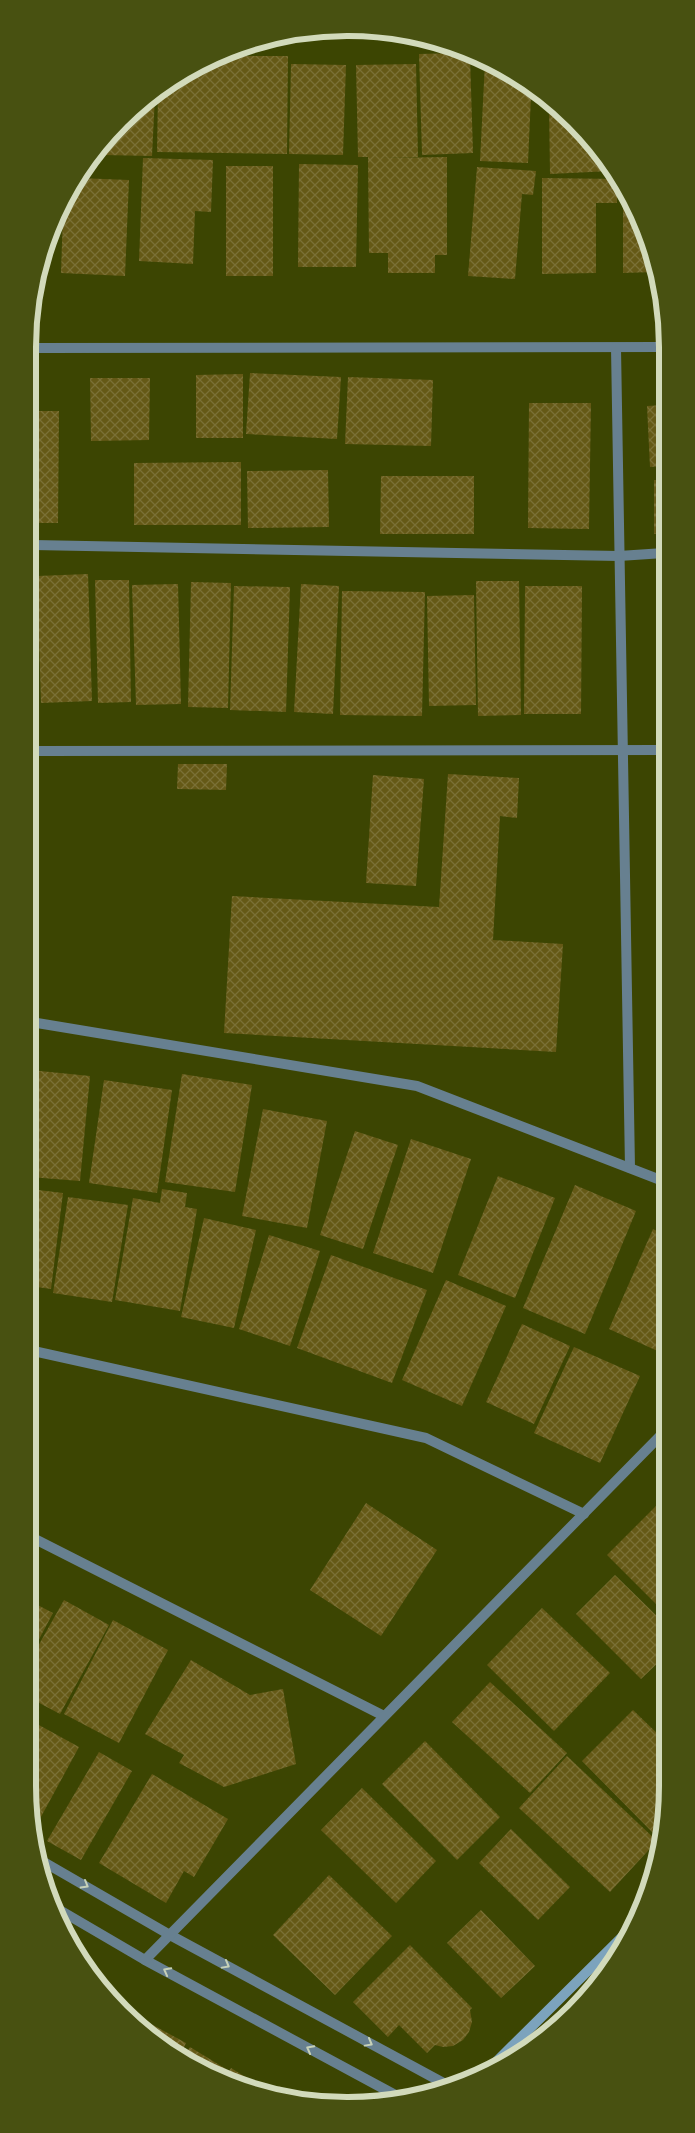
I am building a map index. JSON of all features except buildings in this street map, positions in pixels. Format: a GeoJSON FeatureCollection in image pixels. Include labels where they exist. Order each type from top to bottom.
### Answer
{"type":"FeatureCollection","features":[{"type":"Feature","properties":{"kind":"street"},"geometry":{"type":"LineString","coordinates":[[36,348],[659,348]]}},
{"type":"Feature","properties":{"kind":"street"},"geometry":{"type":"LineString","coordinates":[[616,348],[630,1168]]}},
{"type":"Feature","properties":{"kind":"street"},"geometry":{"type":"LineString","coordinates":[[36,546],[619,556],[659,553]]}},
{"type":"Feature","properties":{"kind":"street"},"geometry":{"type":"LineString","coordinates":[[36,751],[659,750]]}},
{"type":"Feature","properties":{"kind":"street"},"geometry":{"type":"LineString","coordinates":[[36,1023],[417,1086],[659,1179]]}},
{"type":"Feature","properties":{"kind":"street"},"geometry":{"type":"LineString","coordinates":[[36,1352],[426,1438],[584,1514]]}},
{"type":"Feature","properties":{"kind":"street"},"geometry":{"type":"LineString","coordinates":[[146,1960],[659,1437]]}},
{"type":"Feature","properties":{"kind":"street"},"geometry":{"type":"LineString","coordinates":[[36,1540],[384,1716]]}},
{"type":"Feature","properties":{"kind":"street"},"geometry":{"type":"LineString","coordinates":[[46,1863],[170,1934],[442,2082]]}},
{"type":"Feature","properties":{"kind":"street"},"geometry":{"type":"LineString","coordinates":[[64,1913],[392,2093]]}},
{"type":"Feature","properties":{"kind":"street"},"geometry":{"type":"LineString","coordinates":[[503,2055],[615,1944]]}}]}
